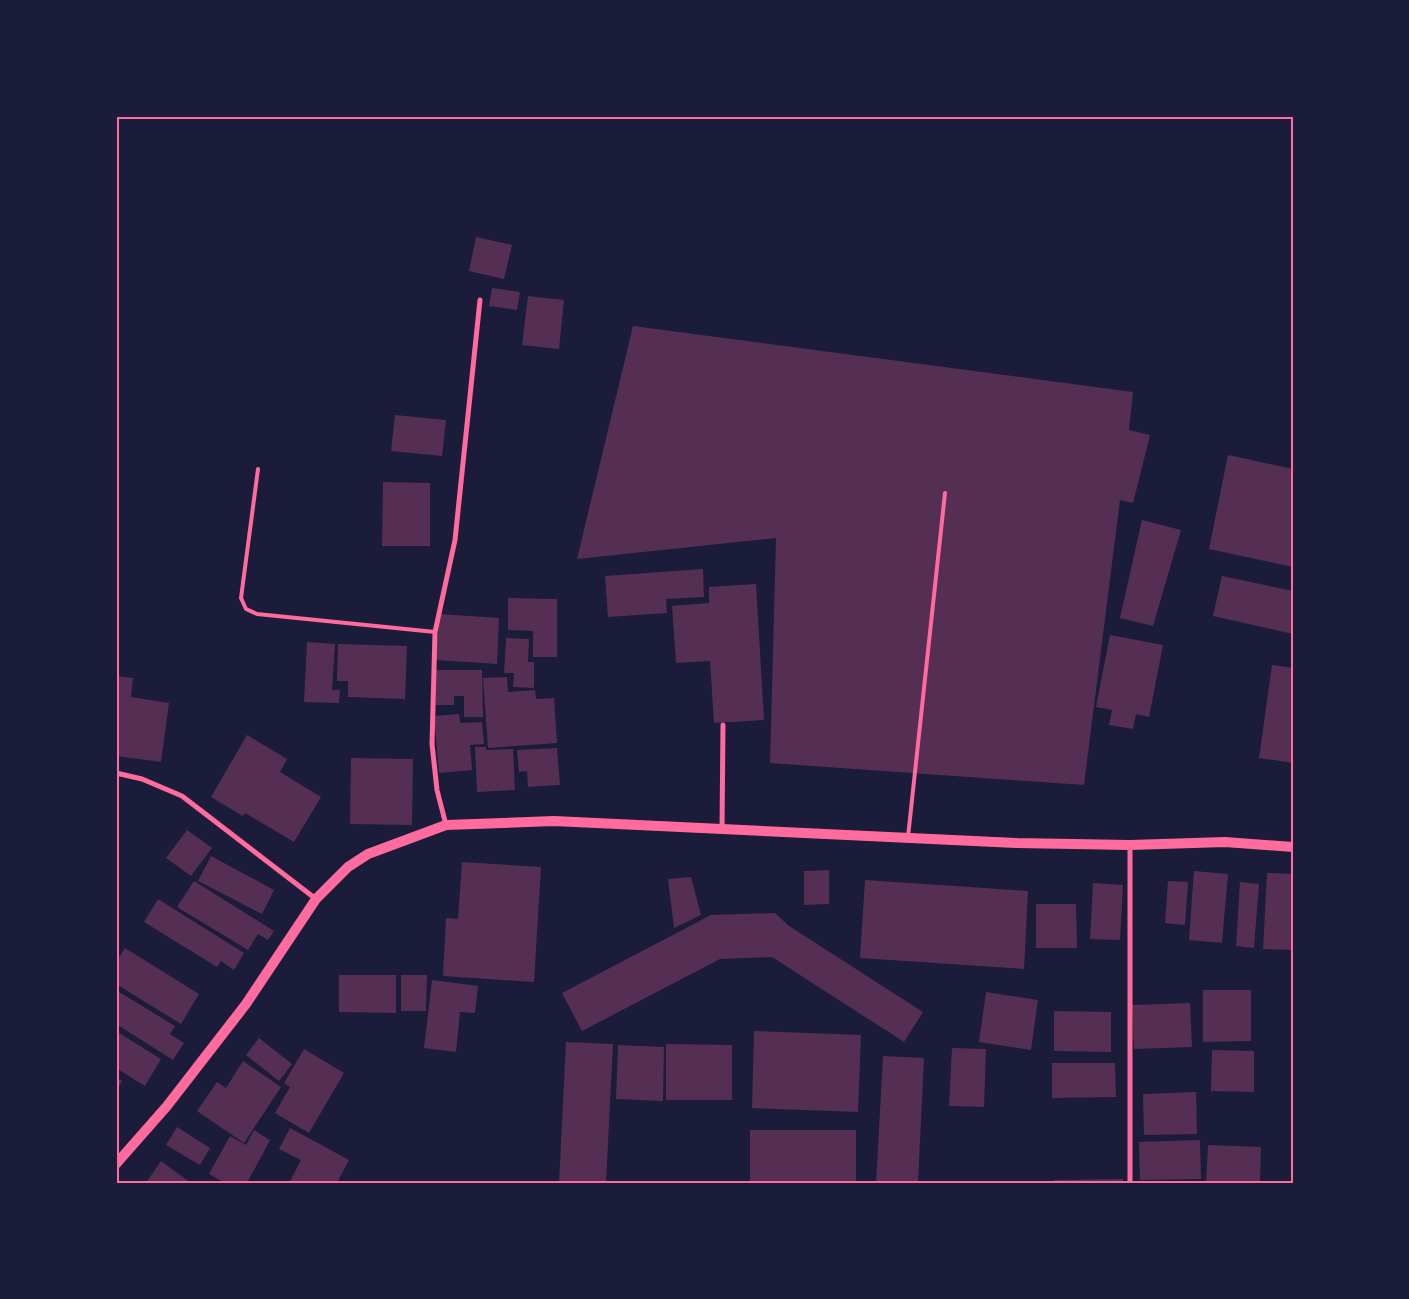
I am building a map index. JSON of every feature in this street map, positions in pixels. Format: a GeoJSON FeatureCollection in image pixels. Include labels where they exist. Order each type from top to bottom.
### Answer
{"type":"FeatureCollection","features":[{"type":"Feature","properties":{"kind":"main road"},"geometry":{"type":"LineString","coordinates":[[116,1164],[167,1106],[246,1004],[316,899],[348,867],[368,854],[446,825],[554,821],[722,830],[909,833],[1016,844],[1130,845],[1225,842],[1293,847]]}},
{"type":"Feature","properties":{"kind":"street"},"geometry":{"type":"LineString","coordinates":[[446,825],[438,790],[432,744],[434,632],[455,540],[480,300]]}},
{"type":"Feature","properties":{"kind":"street"},"geometry":{"type":"LineString","coordinates":[[722,726],[722,830]]}},
{"type":"Feature","properties":{"kind":"street"},"geometry":{"type":"LineString","coordinates":[[116,773],[142,779],[182,796],[316,899]]}},
{"type":"Feature","properties":{"kind":"street"},"geometry":{"type":"LineString","coordinates":[[1130,845],[1130,1183]]}},
{"type":"Feature","properties":{"kind":"lane"},"geometry":{"type":"LineString","coordinates":[[258,469],[241,598],[246,609],[258,614],[434,632]]}},
{"type":"Feature","properties":{"kind":"lane"},"geometry":{"type":"LineString","coordinates":[[909,833],[913,782],[946,493]]}},
{"type":"Feature","properties":{"kind":"building"},"geometry":{"type":"Polygon","coordinates":[[[476,237],[512,245],[504,279],[469,271],[476,237]]]}},
{"type":"Feature","properties":{"kind":"building"},"geometry":{"type":"Polygon","coordinates":[[[492,288],[520,292],[517,310],[489,306],[492,288]]]}},
{"type":"Feature","properties":{"kind":"building"},"geometry":{"type":"Polygon","coordinates":[[[528,296],[564,300],[559,349],[522,345],[528,296]]]}},
{"type":"Feature","properties":{"kind":"building"},"geometry":{"type":"Polygon","coordinates":[[[633,326],[1133,392],[1129,430],[1150,435],[1133,503],[1120,500],[1084,785],[770,763],[776,538],[577,559],[633,326]]]}},
{"type":"Feature","properties":{"kind":"building"},"geometry":{"type":"Polygon","coordinates":[[[395,415],[446,420],[442,456],[391,451],[395,415]]]}},
{"type":"Feature","properties":{"kind":"building"},"geometry":{"type":"Polygon","coordinates":[[[1228,455],[1293,469],[1293,567],[1209,549],[1228,455]]]}},
{"type":"Feature","properties":{"kind":"building"},"geometry":{"type":"Polygon","coordinates":[[[383,482],[430,483],[430,546],[382,546],[383,482]]]}},
{"type":"Feature","properties":{"kind":"building"},"geometry":{"type":"Polygon","coordinates":[[[1142,520],[1181,530],[1153,626],[1120,618],[1142,520]]]}},
{"type":"Feature","properties":{"kind":"building"},"geometry":{"type":"Polygon","coordinates":[[[703,569],[704,597],[666,599],[667,613],[608,617],[605,576],[703,569]]]}},
{"type":"Feature","properties":{"kind":"building"},"geometry":{"type":"Polygon","coordinates":[[[1222,576],[1293,591],[1293,634],[1213,616],[1222,576]]]}},
{"type":"Feature","properties":{"kind":"building"},"geometry":{"type":"Polygon","coordinates":[[[756,584],[764,720],[714,723],[710,661],[676,663],[672,606],[709,603],[709,587],[756,584]]]}},
{"type":"Feature","properties":{"kind":"building"},"geometry":{"type":"Polygon","coordinates":[[[508,598],[557,599],[557,657],[533,657],[533,631],[508,630],[508,598]]]}},
{"type":"Feature","properties":{"kind":"building"},"geometry":{"type":"Polygon","coordinates":[[[439,614],[499,618],[497,664],[436,660],[439,614]]]}},
{"type":"Feature","properties":{"kind":"building"},"geometry":{"type":"Polygon","coordinates":[[[1110,635],[1163,645],[1149,717],[1136,714],[1133,729],[1109,725],[1112,710],[1096,707],[1110,635]]]}},
{"type":"Feature","properties":{"kind":"building"},"geometry":{"type":"Polygon","coordinates":[[[506,638],[529,639],[528,662],[534,662],[534,688],[513,687],[514,673],[504,673],[506,638]]]}},
{"type":"Feature","properties":{"kind":"building"},"geometry":{"type":"Polygon","coordinates":[[[307,642],[335,644],[332,690],[340,690],[339,703],[304,702],[307,642]]]}},
{"type":"Feature","properties":{"kind":"building"},"geometry":{"type":"Polygon","coordinates":[[[338,644],[407,646],[405,699],[348,697],[348,681],[337,681],[338,644]]]}},
{"type":"Feature","properties":{"kind":"building"},"geometry":{"type":"Polygon","coordinates":[[[1272,665],[1293,668],[1293,763],[1259,758],[1272,665]]]}},
{"type":"Feature","properties":{"kind":"building"},"geometry":{"type":"Polygon","coordinates":[[[435,670],[482,670],[483,717],[464,717],[464,696],[454,696],[454,705],[436,705],[435,670]]]}},
{"type":"Feature","properties":{"kind":"building"},"geometry":{"type":"Polygon","coordinates":[[[116,676],[133,678],[131,697],[169,703],[161,762],[116,756],[116,676]]]}},
{"type":"Feature","properties":{"kind":"building"},"geometry":{"type":"Polygon","coordinates":[[[507,677],[508,692],[535,690],[536,699],[554,698],[557,743],[488,748],[483,678],[507,677]]]}},
{"type":"Feature","properties":{"kind":"building"},"geometry":{"type":"Polygon","coordinates":[[[459,714],[460,723],[482,722],[484,744],[470,745],[472,770],[439,773],[434,716],[459,714]]]}},
{"type":"Feature","properties":{"kind":"building"},"geometry":{"type":"Polygon","coordinates":[[[247,735],[287,759],[280,772],[321,797],[294,842],[245,813],[243,816],[211,797],[247,735]]]}},
{"type":"Feature","properties":{"kind":"building"},"geometry":{"type":"Polygon","coordinates":[[[475,747],[486,747],[486,750],[513,749],[515,790],[477,792],[475,747]]]}},
{"type":"Feature","properties":{"kind":"building"},"geometry":{"type":"Polygon","coordinates":[[[557,748],[560,785],[528,787],[527,771],[519,772],[517,750],[557,748]]]}},
{"type":"Feature","properties":{"kind":"building"},"geometry":{"type":"Polygon","coordinates":[[[351,758],[413,759],[412,825],[350,824],[351,758]]]}},
{"type":"Feature","properties":{"kind":"building"},"geometry":{"type":"Polygon","coordinates":[[[187,830],[212,848],[191,876],[166,858],[187,830]]]}},
{"type":"Feature","properties":{"kind":"building"},"geometry":{"type":"Polygon","coordinates":[[[211,856],[274,890],[262,914],[198,881],[211,856]]]}},
{"type":"Feature","properties":{"kind":"building"},"geometry":{"type":"Polygon","coordinates":[[[462,862],[541,867],[534,982],[443,976],[446,918],[458,919],[462,862]]]}},
{"type":"Feature","properties":{"kind":"building"},"geometry":{"type":"Polygon","coordinates":[[[829,870],[829,904],[804,905],[804,871],[829,870]]]}},
{"type":"Feature","properties":{"kind":"building"},"geometry":{"type":"Polygon","coordinates":[[[1194,871],[1228,874],[1222,943],[1189,940],[1194,871]]]}},
{"type":"Feature","properties":{"kind":"building"},"geometry":{"type":"Polygon","coordinates":[[[1267,873],[1293,874],[1293,950],[1263,949],[1267,873]]]}},
{"type":"Feature","properties":{"kind":"building"},"geometry":{"type":"Polygon","coordinates":[[[691,877],[701,915],[674,928],[668,879],[691,877]]]}},
{"type":"Feature","properties":{"kind":"building"},"geometry":{"type":"Polygon","coordinates":[[[865,880],[1028,891],[1024,969],[860,958],[865,880]]]}},
{"type":"Feature","properties":{"kind":"building"},"geometry":{"type":"Polygon","coordinates":[[[194,881],[274,931],[268,940],[258,934],[248,950],[177,907],[194,881]]]}},
{"type":"Feature","properties":{"kind":"building"},"geometry":{"type":"Polygon","coordinates":[[[1168,881],[1188,882],[1185,925],[1165,923],[1168,881]]]}},
{"type":"Feature","properties":{"kind":"building"},"geometry":{"type":"Polygon","coordinates":[[[1240,882],[1259,884],[1254,948],[1236,946],[1240,882]]]}},
{"type":"Feature","properties":{"kind":"building"},"geometry":{"type":"Polygon","coordinates":[[[1093,883],[1123,885],[1120,940],[1090,939],[1093,883]]]}},
{"type":"Feature","properties":{"kind":"building"},"geometry":{"type":"Polygon","coordinates":[[[158,899],[244,953],[234,970],[221,961],[217,967],[144,922],[158,899]]]}},
{"type":"Feature","properties":{"kind":"building"},"geometry":{"type":"Polygon","coordinates":[[[1036,904],[1076,904],[1077,948],[1036,948],[1036,904]]]}},
{"type":"Feature","properties":{"kind":"building"},"geometry":{"type":"Polygon","coordinates":[[[775,913],[789,926],[923,1012],[904,1042],[772,957],[720,959],[582,1031],[562,993],[711,915],[775,913]]]}},
{"type":"Feature","properties":{"kind":"building"},"geometry":{"type":"Polygon","coordinates":[[[125,948],[199,994],[181,1024],[116,984],[116,962],[125,948]]]}},
{"type":"Feature","properties":{"kind":"building"},"geometry":{"type":"Polygon","coordinates":[[[339,975],[396,975],[396,1013],[339,1012],[339,975]]]}},
{"type":"Feature","properties":{"kind":"building"},"geometry":{"type":"Polygon","coordinates":[[[401,975],[427,975],[426,1011],[401,1011],[401,975]]]}},
{"type":"Feature","properties":{"kind":"building"},"geometry":{"type":"Polygon","coordinates":[[[432,980],[478,986],[475,1013],[460,1012],[456,1052],[424,1048],[432,980]]]}},
{"type":"Feature","properties":{"kind":"building"},"geometry":{"type":"Polygon","coordinates":[[[116,990],[175,1026],[170,1034],[184,1043],[173,1060],[116,1024],[116,990]]]}},
{"type":"Feature","properties":{"kind":"building"},"geometry":{"type":"Polygon","coordinates":[[[1203,990],[1251,990],[1251,1041],[1203,1042],[1203,990]]]}},
{"type":"Feature","properties":{"kind":"building"},"geometry":{"type":"Polygon","coordinates":[[[986,992],[1038,1000],[1031,1050],[979,1042],[986,992]]]}},
{"type":"Feature","properties":{"kind":"building"},"geometry":{"type":"Polygon","coordinates":[[[1190,1003],[1192,1047],[1134,1049],[1132,1005],[1190,1003]]]}},
{"type":"Feature","properties":{"kind":"building"},"geometry":{"type":"Polygon","coordinates":[[[1054,1011],[1111,1012],[1111,1052],[1054,1051],[1054,1011]]]}},
{"type":"Feature","properties":{"kind":"building"},"geometry":{"type":"Polygon","coordinates":[[[116,1031],[161,1059],[145,1086],[116,1068],[116,1031]]]}},
{"type":"Feature","properties":{"kind":"building"},"geometry":{"type":"Polygon","coordinates":[[[754,1031],[861,1035],[858,1112],[752,1108],[754,1031]]]}},
{"type":"Feature","properties":{"kind":"building"},"geometry":{"type":"Polygon","coordinates":[[[259,1038],[292,1064],[279,1081],[246,1055],[259,1038]]]}},
{"type":"Feature","properties":{"kind":"building"},"geometry":{"type":"Polygon","coordinates":[[[566,1042],[613,1044],[606,1183],[559,1183],[566,1042]]]}},
{"type":"Feature","properties":{"kind":"building"},"geometry":{"type":"Polygon","coordinates":[[[666,1044],[732,1045],[732,1100],[666,1100],[666,1044]]]}},
{"type":"Feature","properties":{"kind":"building"},"geometry":{"type":"Polygon","coordinates":[[[618,1045],[664,1047],[663,1101],[616,1099],[618,1045]]]}},
{"type":"Feature","properties":{"kind":"building"},"geometry":{"type":"Polygon","coordinates":[[[952,1048],[986,1049],[984,1107],[949,1106],[952,1048]]]}},
{"type":"Feature","properties":{"kind":"building"},"geometry":{"type":"Polygon","coordinates":[[[304,1049],[344,1073],[309,1133],[275,1113],[290,1087],[284,1083],[304,1049]]]}},
{"type":"Feature","properties":{"kind":"building"},"geometry":{"type":"Polygon","coordinates":[[[1212,1050],[1254,1051],[1254,1092],[1211,1091],[1212,1050]]]}},
{"type":"Feature","properties":{"kind":"building"},"geometry":{"type":"Polygon","coordinates":[[[883,1056],[924,1058],[918,1183],[876,1183],[883,1056]]]}},
{"type":"Feature","properties":{"kind":"building"},"geometry":{"type":"Polygon","coordinates":[[[243,1061],[281,1087],[244,1143],[197,1111],[217,1082],[226,1088],[243,1061]]]}},
{"type":"Feature","properties":{"kind":"building"},"geometry":{"type":"Polygon","coordinates":[[[1052,1063],[1115,1063],[1116,1097],[1052,1098],[1052,1063]]]}},
{"type":"Feature","properties":{"kind":"building"},"geometry":{"type":"Polygon","coordinates":[[[116,1077],[122,1081],[116,1091],[116,1077]]]}},
{"type":"Feature","properties":{"kind":"building"},"geometry":{"type":"Polygon","coordinates":[[[1196,1092],[1197,1134],[1144,1135],[1143,1094],[1196,1092]]]}},
{"type":"Feature","properties":{"kind":"building"},"geometry":{"type":"Polygon","coordinates":[[[177,1127],[210,1148],[200,1165],[166,1145],[177,1127]]]}},
{"type":"Feature","properties":{"kind":"building"},"geometry":{"type":"Polygon","coordinates":[[[290,1128],[349,1160],[337,1183],[289,1183],[301,1160],[279,1149],[290,1128]]]}},
{"type":"Feature","properties":{"kind":"building"},"geometry":{"type":"Polygon","coordinates":[[[254,1130],[270,1140],[247,1183],[225,1183],[209,1174],[230,1136],[246,1145],[254,1130]]]}},
{"type":"Feature","properties":{"kind":"building"},"geometry":{"type":"Polygon","coordinates":[[[750,1130],[856,1130],[856,1183],[750,1183],[750,1130]]]}},
{"type":"Feature","properties":{"kind":"building"},"geometry":{"type":"Polygon","coordinates":[[[1200,1140],[1201,1179],[1140,1180],[1139,1142],[1200,1140]]]}},
{"type":"Feature","properties":{"kind":"building"},"geometry":{"type":"Polygon","coordinates":[[[1208,1145],[1261,1147],[1260,1183],[1206,1183],[1208,1145]]]}},
{"type":"Feature","properties":{"kind":"building"},"geometry":{"type":"Polygon","coordinates":[[[161,1161],[191,1183],[146,1183],[161,1161]]]}},
{"type":"Feature","properties":{"kind":"building"},"geometry":{"type":"Polygon","coordinates":[[[1123,1179],[1123,1183],[1054,1183],[1054,1180],[1123,1179]]]}}]}
